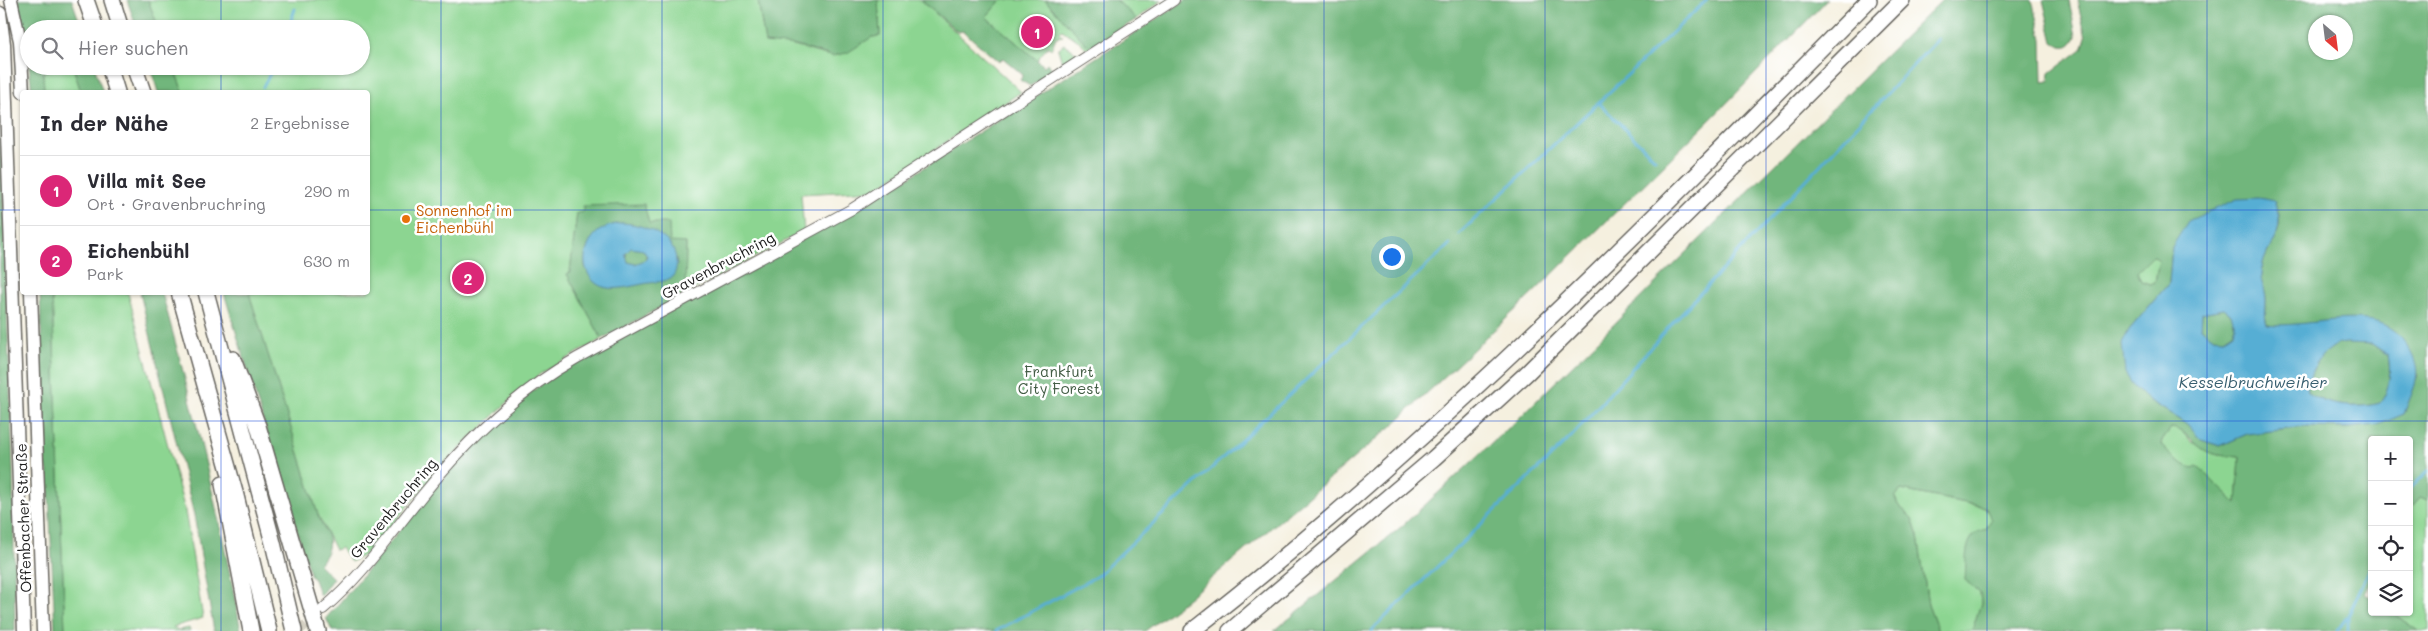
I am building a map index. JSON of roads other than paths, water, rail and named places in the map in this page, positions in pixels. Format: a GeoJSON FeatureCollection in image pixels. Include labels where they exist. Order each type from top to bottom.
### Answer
{"type":"FeatureCollection","features":[{"type":"Feature","properties":{"kind":"highway"},"geometry":{"type":"LineString","coordinates":[[86,0],[93,20]]}},
{"type":"Feature","properties":{"kind":"highway"},"geometry":{"type":"LineString","coordinates":[[112,0],[118,20]]}},
{"type":"Feature","properties":{"kind":"highway"},"geometry":{"type":"LineString","coordinates":[[1192,631],[1346,504],[1539,329],[1868,0]]}},
{"type":"Feature","properties":{"kind":"highway"},"geometry":{"type":"LineString","coordinates":[[1230,631],[1434,458],[1527,373],[1902,0]]}},
{"type":"Feature","properties":{"kind":"highway"},"geometry":{"type":"LineString","coordinates":[[113,75],[117,90]]}},
{"type":"Feature","properties":{"kind":"highway"},"geometry":{"type":"LineString","coordinates":[[137,75],[142,90]]}},
{"type":"Feature","properties":{"kind":"highway"},"geometry":{"type":"LineString","coordinates":[[179,295],[207,393],[268,631]]}},
{"type":"Feature","properties":{"kind":"highway"},"geometry":{"type":"LineString","coordinates":[[208,297],[237,367],[258,426],[317,606],[322,631]]}},
{"type":"Feature","properties":{"kind":"highway"},"geometry":{"type":"LineString","coordinates":[[208,297],[274,543],[294,631]]}},
{"type":"Feature","properties":{"kind":"highway"},"geometry":{"type":"LineString","coordinates":[[207,393],[250,631]]}},
{"type":"Feature","properties":{"kind":"highway"},"geometry":{"type":"LineString","coordinates":[[317,606],[318,631]]}},
{"type":"Feature","properties":{"kind":"main road"},"geometry":{"type":"LineString","coordinates":[[11,0],[20,41]]}},
{"type":"Feature","properties":{"kind":"main road","name":"Offenbacher Straße"},"geometry":{"type":"LineString","coordinates":[[0,13],[4,44],[24,631]]}},
{"type":"Feature","properties":{"kind":"main road"},"geometry":{"type":"LineString","coordinates":[[22,75],[23,90]]}},
{"type":"Feature","properties":{"kind":"main road","name":"Offenbacher Straße"},"geometry":{"type":"LineString","coordinates":[[31,295],[43,626]]}},
{"type":"Feature","properties":{"kind":"street","name":"Gravenbruchring"},"geometry":{"type":"LineString","coordinates":[[317,606],[346,589],[457,456],[538,382],[577,358],[852,209],[1174,0]]}},
{"type":"Feature","properties":{"kind":"water","name":"Kesselbruchweiher"},"geometry":{"type":"Polygon","coordinates":[[[2259,198],[2274,201],[2278,211],[2279,226],[2277,233],[2261,269],[2261,279],[2266,296],[2265,316],[2267,324],[2284,325],[2360,319],[2378,322],[2393,329],[2405,342],[2417,370],[2415,385],[2404,414],[2378,425],[2349,428],[2305,427],[2247,434],[2220,446],[2201,440],[2187,424],[2144,397],[2134,387],[2125,373],[2122,344],[2129,330],[2169,283],[2172,247],[2188,221],[2237,199],[2259,198]],[[2223,309],[2202,313],[2201,328],[2212,337],[2224,338],[2233,332],[2235,325],[2231,314],[2223,309]],[[2348,343],[2330,348],[2315,365],[2309,379],[2308,392],[2323,401],[2333,404],[2363,406],[2380,403],[2386,392],[2389,380],[2388,355],[2372,344],[2348,343]]]}},
{"type":"Feature","properties":{"kind":"water"},"geometry":{"type":"Polygon","coordinates":[[[621,223],[638,226],[664,238],[674,252],[676,267],[673,276],[663,281],[619,288],[604,287],[591,279],[585,260],[589,243],[600,230],[621,223]],[[631,248],[625,254],[628,262],[635,264],[645,260],[647,256],[643,250],[631,248]]]}},
{"type":"Feature","properties":{"kind":"waterway"},"geometry":{"type":"LineString","coordinates":[[1459,234],[1707,0]]}},
{"type":"Feature","properties":{"kind":"waterway"},"geometry":{"type":"LineString","coordinates":[[291,20],[295,9]]}},
{"type":"Feature","properties":{"kind":"waterway"},"geometry":{"type":"LineString","coordinates":[[1371,631],[1571,437],[1678,317],[1938,39]]}},
{"type":"Feature","properties":{"kind":"waterway"},"geometry":{"type":"LineString","coordinates":[[263,87],[269,75]]}},
{"type":"Feature","properties":{"kind":"waterway"},"geometry":{"type":"LineString","coordinates":[[1599,103],[1655,159]]}},
{"type":"Feature","properties":{"kind":"waterway"},"geometry":{"type":"LineString","coordinates":[[996,631],[1097,576],[1450,244]]}},
{"type":"Feature","properties":{"kind":"waterway"},"geometry":{"type":"LineString","coordinates":[[2413,486],[2428,471]]}},
{"type":"Feature","properties":{"kind":"waterway"},"geometry":{"type":"LineString","coordinates":[[2337,631],[2348,616],[2369,571]]}},
{"type":"Feature","properties":{"kind":"waterway"},"geometry":{"type":"LineString","coordinates":[[2348,617],[2348,631]]}},
{"type":"Feature","properties":{"kind":"tunnel"},"geometry":{"type":"LineString","coordinates":[[298,631],[317,615]]}},
{"type":"Feature","properties":{"kind":"place","name":"Villa mit See"},"geometry":{"type":"Point","coordinates":[1037,32]}},
{"type":"Feature","properties":{"kind":"place","name":"Sonnenhof im Eichenbühl"},"geometry":{"type":"Point","coordinates":[406,219]}},
{"type":"Feature","properties":{"kind":"place","name":"Eichenbühl"},"geometry":{"type":"Point","coordinates":[468,278]}},
{"type":"Feature","properties":{"kind":"park label","name":"Frankfurt City Forest"},"geometry":{"type":"Point","coordinates":[1059,380]}}]}
